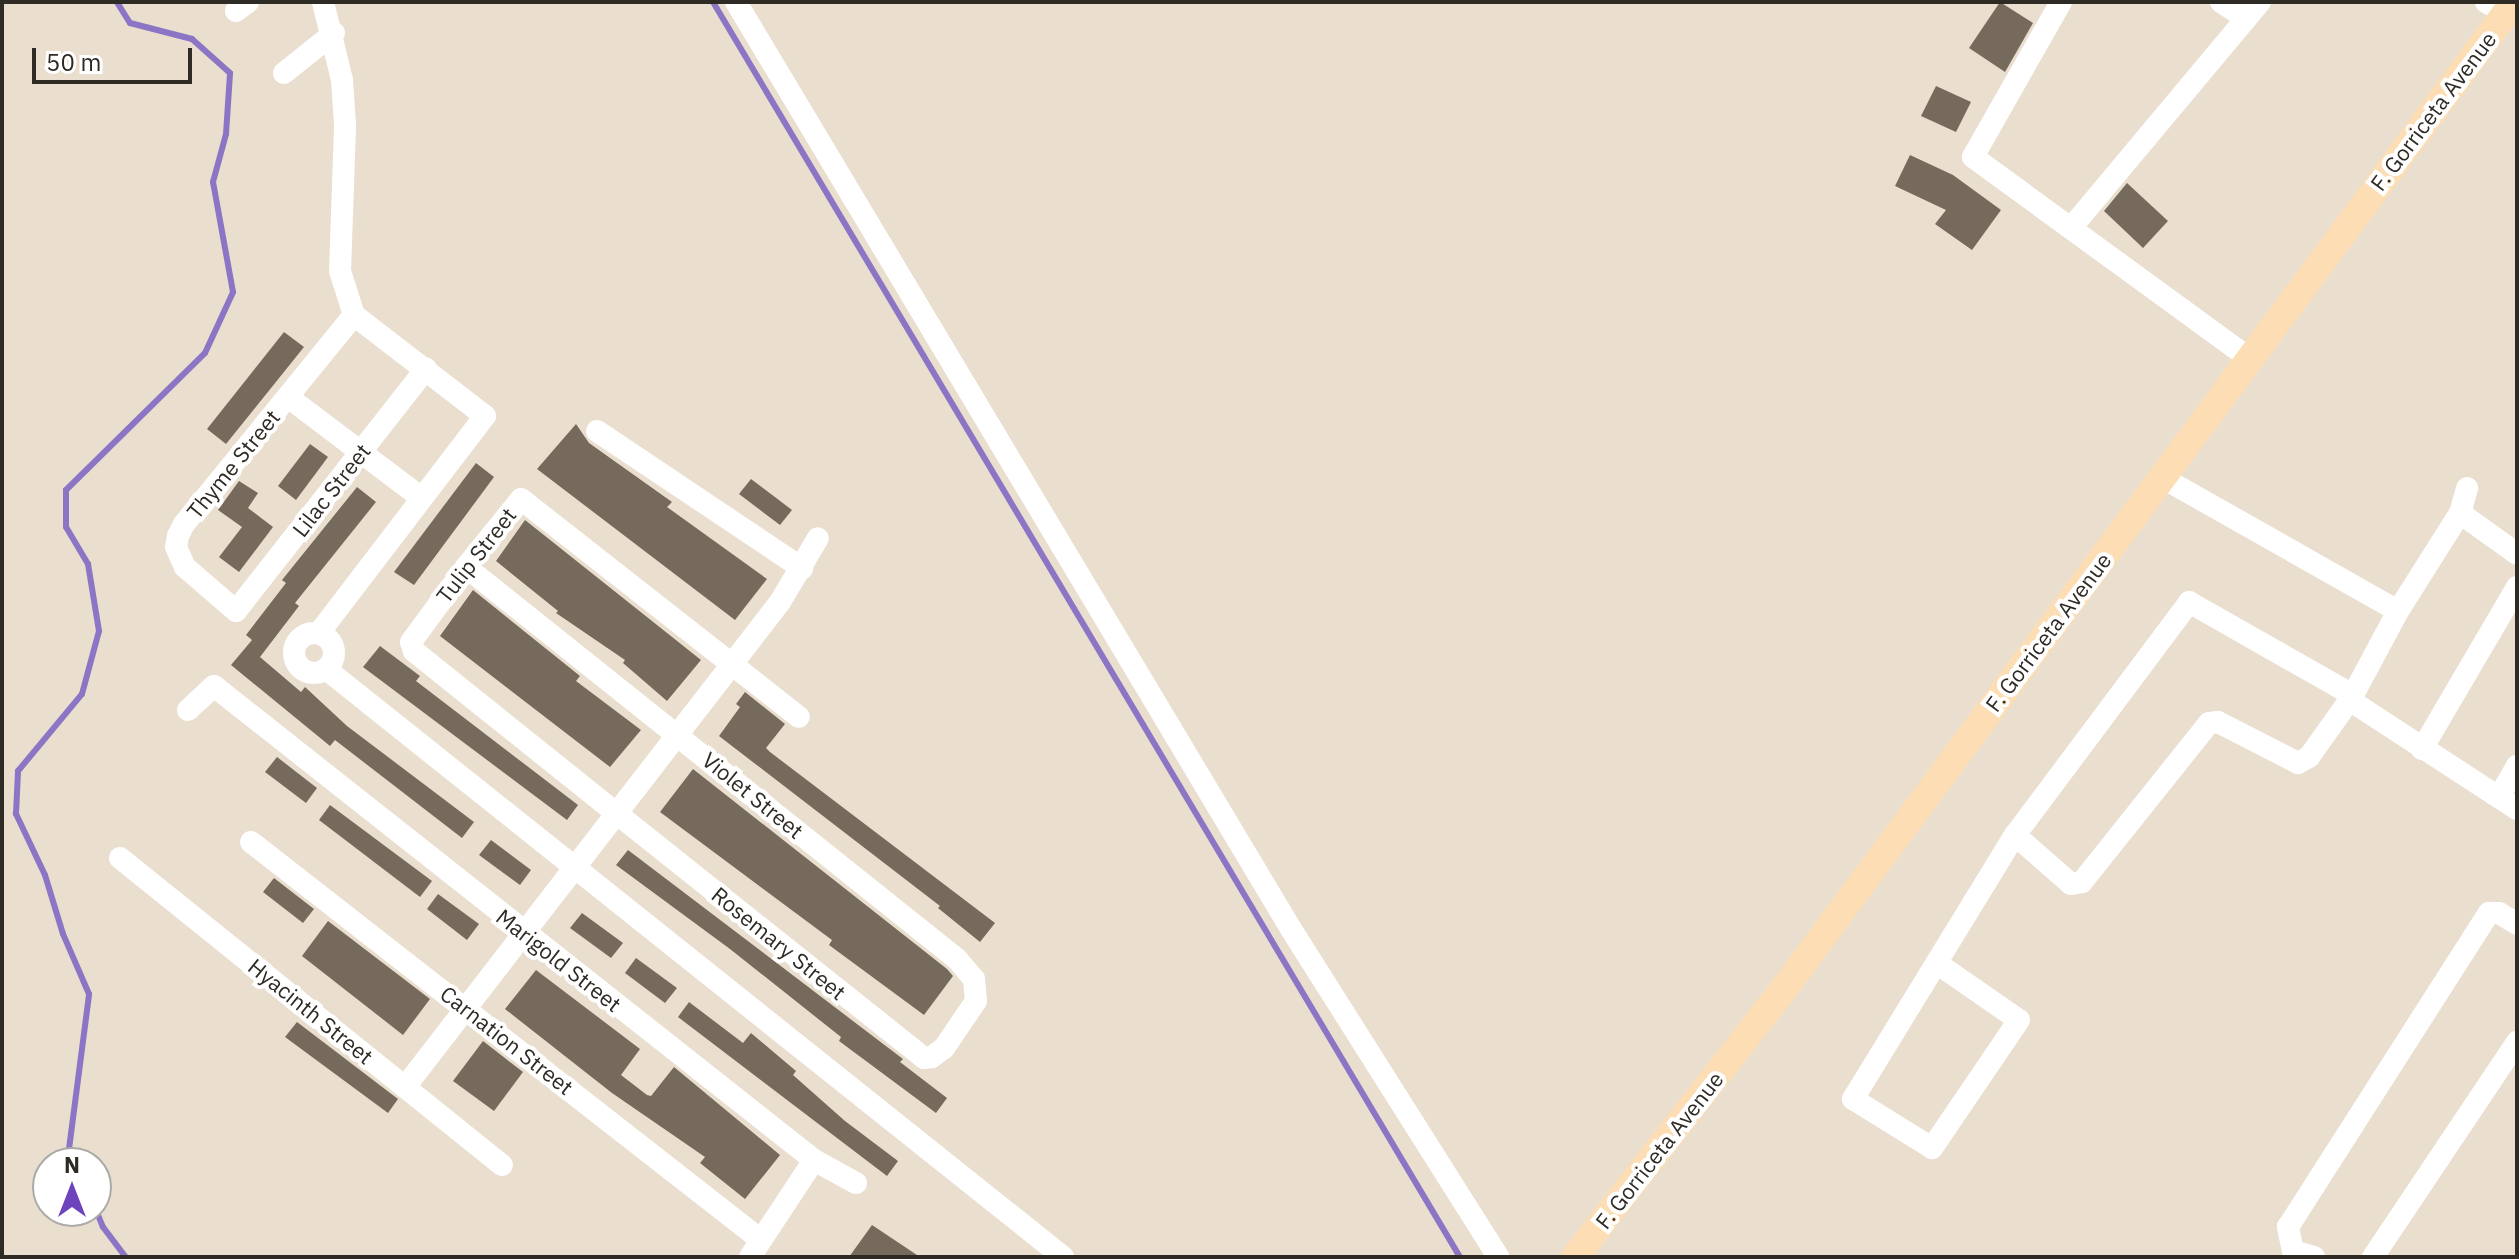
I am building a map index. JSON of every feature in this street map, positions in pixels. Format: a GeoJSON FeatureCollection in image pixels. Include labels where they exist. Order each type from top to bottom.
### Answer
{"type":"FeatureCollection","features":[{"type":"Feature","properties":{"kind":"main road","name":"F. Gorriceta Avenue"},"geometry":{"type":"LineString","coordinates":[[1575,1257],[1786,986],[2163,478],[2502,6]]}},
{"type":"Feature","properties":{"kind":"street"},"geometry":{"type":"LineString","coordinates":[[319,633],[331,642],[334,649],[332,663],[326,669],[310,673],[299,667],[294,657],[295,645],[302,636],[319,633],[420,497],[485,416],[354,315],[340,271],[345,125],[342,80],[334,33],[323,2]]}},
{"type":"Feature","properties":{"kind":"street"},"geometry":{"type":"LineString","coordinates":[[736,2],[1291,929],[1498,1257]]}},
{"type":"Feature","properties":{"kind":"street"},"geometry":{"type":"LineString","coordinates":[[2061,2],[1973,157],[2249,358]]}},
{"type":"Feature","properties":{"kind":"street"},"geometry":{"type":"LineString","coordinates":[[2071,228],[2253,10],[2221,2]]}},
{"type":"Feature","properties":{"kind":"street"},"geometry":{"type":"LineString","coordinates":[[284,73],[334,33]]}},
{"type":"Feature","properties":{"kind":"street","name":"Thyme Street"},"geometry":{"type":"LineString","coordinates":[[236,611],[185,567],[176,547],[178,536],[184,524],[354,315]]}},
{"type":"Feature","properties":{"kind":"street","name":"Lilac Street"},"geometry":{"type":"LineString","coordinates":[[236,611],[426,369]]}},
{"type":"Feature","properties":{"kind":"street"},"geometry":{"type":"LineString","coordinates":[[288,397],[420,497]]}},
{"type":"Feature","properties":{"kind":"street"},"geometry":{"type":"LineString","coordinates":[[597,431],[802,568]]}},
{"type":"Feature","properties":{"kind":"street"},"geometry":{"type":"LineString","coordinates":[[2163,478],[2398,611]]}},
{"type":"Feature","properties":{"kind":"street"},"geometry":{"type":"LineString","coordinates":[[2015,835],[2071,884],[2082,882],[2209,723],[2218,722],[2298,763],[2309,757],[2351,697],[2398,611],[2460,513],[2467,488]]}},
{"type":"Feature","properties":{"kind":"street","name":"Tulip Street"},"geometry":{"type":"LineString","coordinates":[[616,813],[414,651],[411,642],[517,501],[528,501],[799,717]]}},
{"type":"Feature","properties":{"kind":"street"},"geometry":{"type":"LineString","coordinates":[[2460,513],[2517,554]]}},
{"type":"Feature","properties":{"kind":"street"},"geometry":{"type":"LineString","coordinates":[[405,1087],[732,665],[802,568],[818,538]]}},
{"type":"Feature","properties":{"kind":"street","name":"Violet Street"},"geometry":{"type":"LineString","coordinates":[[466,567],[969,972],[975,983],[976,1001],[944,1048]]}},
{"type":"Feature","properties":{"kind":"street"},"geometry":{"type":"LineString","coordinates":[[2422,749],[2517,587]]}},
{"type":"Feature","properties":{"kind":"street"},"geometry":{"type":"LineString","coordinates":[[1938,964],[2019,1020],[1932,1148],[1853,1099],[2015,835],[2189,602],[2351,697],[2422,749],[2508,803],[2517,766]]}},
{"type":"Feature","properties":{"kind":"street"},"geometry":{"type":"LineString","coordinates":[[326,669],[1063,1257]]}},
{"type":"Feature","properties":{"kind":"street","name":"Marigold Street"},"geometry":{"type":"LineString","coordinates":[[188,710],[214,686],[814,1160],[856,1183]]}},
{"type":"Feature","properties":{"kind":"street","name":"Rosemary Street"},"geometry":{"type":"LineString","coordinates":[[616,813],[924,1058],[944,1048]]}},
{"type":"Feature","properties":{"kind":"street","name":"Carnation Street"},"geometry":{"type":"LineString","coordinates":[[251,842],[466,1007],[755,1248]]}},
{"type":"Feature","properties":{"kind":"street","name":"Hyacinth Street"},"geometry":{"type":"LineString","coordinates":[[120,858],[502,1165]]}},
{"type":"Feature","properties":{"kind":"street"},"geometry":{"type":"LineString","coordinates":[[2314,1257],[2293,1251],[2288,1227],[2489,913],[2499,913],[2517,924]]}},
{"type":"Feature","properties":{"kind":"street"},"geometry":{"type":"LineString","coordinates":[[2373,1257],[2517,1042]]}},
{"type":"Feature","properties":{"kind":"street"},"geometry":{"type":"LineString","coordinates":[[755,1248],[814,1160]]}},
{"type":"Feature","properties":{"kind":"building"},"geometry":{"type":"Polygon","coordinates":[[[2000,2],[2033,23],[2005,72],[1969,48],[2000,2]]]}},
{"type":"Feature","properties":{"kind":"building"},"geometry":{"type":"Polygon","coordinates":[[[1936,86],[1971,102],[1956,132],[1921,116],[1936,86]]]}},
{"type":"Feature","properties":{"kind":"building"},"geometry":{"type":"Polygon","coordinates":[[[1910,155],[1953,175],[2001,210],[1972,250],[1935,224],[1946,210],[1895,186],[1910,155]]]}},
{"type":"Feature","properties":{"kind":"building"},"geometry":{"type":"Polygon","coordinates":[[[2127,183],[2168,221],[2143,248],[2104,211],[2127,183]]]}},
{"type":"Feature","properties":{"kind":"building"},"geometry":{"type":"Polygon","coordinates":[[[284,332],[304,347],[226,444],[207,429],[284,332]]]}},
{"type":"Feature","properties":{"kind":"building"},"geometry":{"type":"Polygon","coordinates":[[[576,424],[589,443],[672,502],[667,507],[767,579],[735,620],[537,469],[576,424]]]}},
{"type":"Feature","properties":{"kind":"building"},"geometry":{"type":"Polygon","coordinates":[[[310,444],[328,457],[296,500],[278,486],[310,444]]]}},
{"type":"Feature","properties":{"kind":"building"},"geometry":{"type":"Polygon","coordinates":[[[476,463],[494,477],[414,585],[394,572],[476,463]]]}},
{"type":"Feature","properties":{"kind":"building"},"geometry":{"type":"Polygon","coordinates":[[[751,479],[792,510],[780,525],[739,494],[751,479]]]}},
{"type":"Feature","properties":{"kind":"building"},"geometry":{"type":"Polygon","coordinates":[[[239,481],[258,493],[248,508],[273,527],[239,572],[219,557],[242,527],[218,510],[239,481]]]}},
{"type":"Feature","properties":{"kind":"building"},"geometry":{"type":"Polygon","coordinates":[[[357,487],[376,502],[295,603],[299,606],[260,657],[301,692],[305,687],[347,726],[474,822],[462,838],[335,740],[330,746],[231,665],[252,640],[246,635],[286,583],[282,580],[357,487]]]}},
{"type":"Feature","properties":{"kind":"building"},"geometry":{"type":"Polygon","coordinates":[[[525,520],[701,660],[667,701],[623,663],[625,660],[556,613],[558,611],[496,561],[525,520]]]}},
{"type":"Feature","properties":{"kind":"building"},"geometry":{"type":"Polygon","coordinates":[[[473,590],[580,676],[576,681],[641,730],[610,767],[440,636],[473,590]]]}},
{"type":"Feature","properties":{"kind":"building"},"geometry":{"type":"Polygon","coordinates":[[[380,646],[420,676],[416,681],[578,805],[567,820],[363,667],[380,646]]]}},
{"type":"Feature","properties":{"kind":"building"},"geometry":{"type":"Polygon","coordinates":[[[745,692],[785,724],[766,748],[770,752],[995,923],[980,942],[938,908],[940,906],[719,736],[740,707],[736,704],[745,692]]]}},
{"type":"Feature","properties":{"kind":"building"},"geometry":{"type":"Polygon","coordinates":[[[277,757],[317,788],[306,803],[265,772],[277,757]]]}},
{"type":"Feature","properties":{"kind":"building"},"geometry":{"type":"Polygon","coordinates":[[[693,769],[947,969],[953,976],[924,1015],[829,945],[832,940],[660,812],[693,769]]]}},
{"type":"Feature","properties":{"kind":"building"},"geometry":{"type":"Polygon","coordinates":[[[330,805],[432,881],[420,897],[319,820],[330,805]]]}},
{"type":"Feature","properties":{"kind":"building"},"geometry":{"type":"Polygon","coordinates":[[[491,840],[531,870],[520,885],[479,855],[491,840]]]}},
{"type":"Feature","properties":{"kind":"building"},"geometry":{"type":"Polygon","coordinates":[[[628,850],[903,1059],[900,1062],[947,1098],[936,1113],[839,1041],[841,1037],[730,949],[616,865],[628,850]]]}},
{"type":"Feature","properties":{"kind":"building"},"geometry":{"type":"Polygon","coordinates":[[[274,878],[314,909],[303,923],[263,892],[274,878]]]}},
{"type":"Feature","properties":{"kind":"building"},"geometry":{"type":"Polygon","coordinates":[[[438,894],[479,924],[467,940],[427,909],[438,894]]]}},
{"type":"Feature","properties":{"kind":"building"},"geometry":{"type":"Polygon","coordinates":[[[582,913],[623,943],[611,958],[570,928],[582,913]]]}},
{"type":"Feature","properties":{"kind":"building"},"geometry":{"type":"Polygon","coordinates":[[[328,921],[430,999],[403,1035],[302,956],[328,921]]]}},
{"type":"Feature","properties":{"kind":"building"},"geometry":{"type":"Polygon","coordinates":[[[636,958],[677,988],[665,1003],[625,973],[636,958]]]}},
{"type":"Feature","properties":{"kind":"building"},"geometry":{"type":"Polygon","coordinates":[[[536,970],[640,1049],[621,1075],[647,1095],[651,1096],[674,1067],[780,1155],[745,1199],[700,1163],[705,1157],[612,1093],[505,1009],[536,970]]]}},
{"type":"Feature","properties":{"kind":"building"},"geometry":{"type":"Polygon","coordinates":[[[689,1002],[743,1043],[751,1033],[796,1071],[793,1075],[845,1121],[898,1161],[887,1176],[678,1017],[689,1002]]]}},
{"type":"Feature","properties":{"kind":"building"},"geometry":{"type":"Polygon","coordinates":[[[297,1022],[398,1099],[388,1113],[285,1037],[297,1022]]]}},
{"type":"Feature","properties":{"kind":"building"},"geometry":{"type":"Polygon","coordinates":[[[483,1041],[523,1072],[494,1111],[453,1081],[483,1041]]]}},
{"type":"Feature","properties":{"kind":"building"},"geometry":{"type":"Polygon","coordinates":[[[872,1225],[920,1257],[849,1257],[872,1225]]]}},
{"type":"Feature","properties":{"kind":"waterway"},"geometry":{"type":"LineString","coordinates":[[69,1147],[89,994],[63,934],[45,875],[16,814],[18,771],[82,694],[99,631],[88,564],[66,527],[66,490],[205,353],[233,292],[213,182],[226,134],[230,73],[192,39],[130,23],[117,2]]}},
{"type":"Feature","properties":{"kind":"waterway"},"geometry":{"type":"LineString","coordinates":[[713,2],[1460,1257]]}},
{"type":"Feature","properties":{"kind":"waterway"},"geometry":{"type":"LineString","coordinates":[[103,1227],[126,1257]]}}]}
